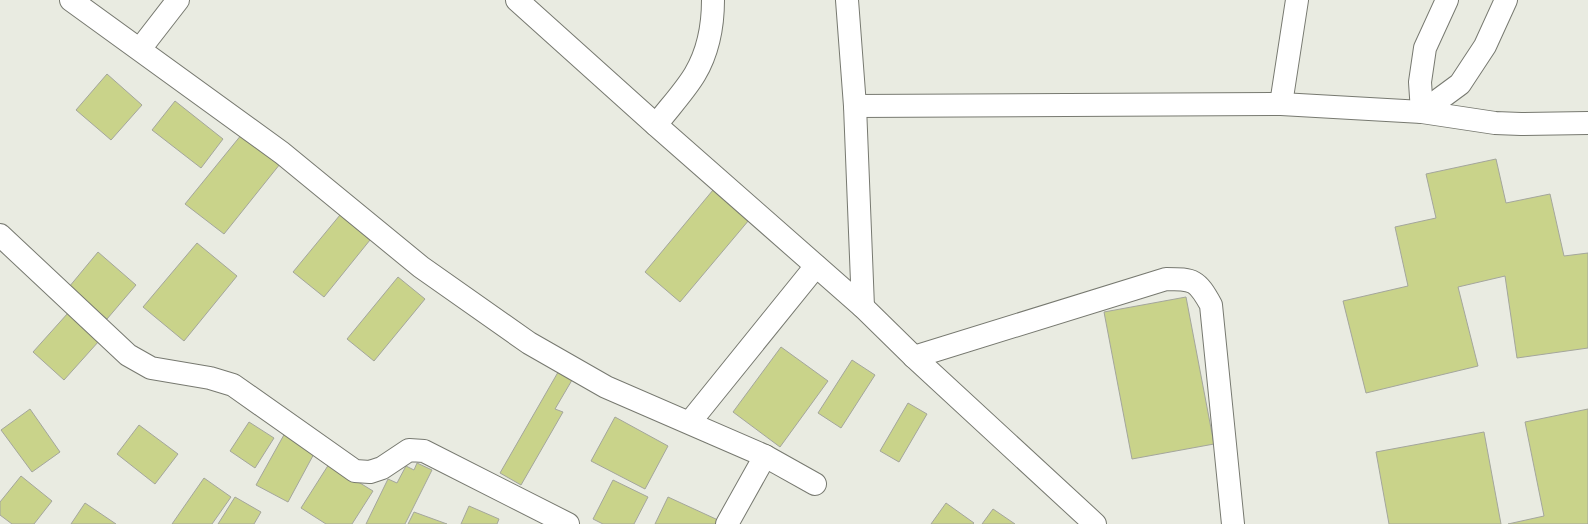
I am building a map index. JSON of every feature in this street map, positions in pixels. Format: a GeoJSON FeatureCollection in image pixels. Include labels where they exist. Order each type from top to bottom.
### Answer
{"type":"FeatureCollection","features":[{"type":"Feature","properties":{"kind":"street"},"geometry":{"type":"LineString","coordinates":[[71,0],[282,152],[421,267],[529,343],[606,387],[690,422],[765,456],[815,484]]}},
{"type":"Feature","properties":{"kind":"street"},"geometry":{"type":"LineString","coordinates":[[140,49],[178,0]]}},
{"type":"Feature","properties":{"kind":"street"},"geometry":{"type":"LineString","coordinates":[[517,0],[656,125],[863,307],[914,357],[1095,524]]}},
{"type":"Feature","properties":{"kind":"street"},"geometry":{"type":"LineString","coordinates":[[656,125],[695,74],[708,44],[713,13],[713,0]]}},
{"type":"Feature","properties":{"kind":"street"},"geometry":{"type":"LineString","coordinates":[[846,0],[855,106],[863,307]]}},
{"type":"Feature","properties":{"kind":"street"},"geometry":{"type":"LineString","coordinates":[[1281,104],[1297,0]]}},
{"type":"Feature","properties":{"kind":"street"},"geometry":{"type":"LineString","coordinates":[[1422,112],[1420,82],[1425,48],[1447,0]]}},
{"type":"Feature","properties":{"kind":"street"},"geometry":{"type":"LineString","coordinates":[[1422,112],[1460,84],[1485,46],[1506,0]]}},
{"type":"Feature","properties":{"kind":"street"},"geometry":{"type":"LineString","coordinates":[[855,106],[1281,104],[1422,112],[1495,123],[1588,123]]}},
{"type":"Feature","properties":{"kind":"street"},"geometry":{"type":"LineString","coordinates":[[0,235],[128,355],[151,368],[210,378],[233,385],[356,471],[370,472],[382,468],[409,450],[424,451],[568,524]]}},
{"type":"Feature","properties":{"kind":"street"},"geometry":{"type":"LineString","coordinates":[[690,422],[816,266]]}},
{"type":"Feature","properties":{"kind":"street"},"geometry":{"type":"LineString","coordinates":[[914,357],[1166,279],[1186,279],[1201,288],[1211,305],[1233,524]]}},
{"type":"Feature","properties":{"kind":"street"},"geometry":{"type":"LineString","coordinates":[[727,524],[765,456]]}},
{"type":"Feature","properties":{"kind":"building"},"geometry":{"type":"Polygon","coordinates":[[[107,74],[142,105],[111,140],[76,110],[107,74]]]}},
{"type":"Feature","properties":{"kind":"building"},"geometry":{"type":"Polygon","coordinates":[[[175,101],[223,139],[201,168],[152,130],[175,101]]]}},
{"type":"Feature","properties":{"kind":"building"},"geometry":{"type":"Polygon","coordinates":[[[242,134],[280,164],[224,234],[185,204],[242,134]]]}},
{"type":"Feature","properties":{"kind":"building"},"geometry":{"type":"Polygon","coordinates":[[[1496,159],[1506,203],[1550,194],[1564,256],[1588,253],[1588,348],[1517,358],[1505,276],[1458,287],[1478,366],[1366,393],[1343,301],[1408,286],[1395,227],[1436,218],[1426,174],[1496,159]]]}},
{"type":"Feature","properties":{"kind":"building"},"geometry":{"type":"Polygon","coordinates":[[[713,190],[749,220],[680,302],[645,272],[713,190]]]}},
{"type":"Feature","properties":{"kind":"building"},"geometry":{"type":"Polygon","coordinates":[[[340,215],[370,240],[324,297],[293,272],[340,215]]]}},
{"type":"Feature","properties":{"kind":"building"},"geometry":{"type":"Polygon","coordinates":[[[197,243],[237,276],[184,341],[143,307],[197,243]]]}},
{"type":"Feature","properties":{"kind":"building"},"geometry":{"type":"Polygon","coordinates":[[[98,252],[136,285],[107,319],[69,287],[98,252]]]}},
{"type":"Feature","properties":{"kind":"building"},"geometry":{"type":"Polygon","coordinates":[[[398,277],[425,299],[374,361],[347,339],[398,277]]]}},
{"type":"Feature","properties":{"kind":"building"},"geometry":{"type":"Polygon","coordinates":[[[1186,297],[1214,444],[1132,459],[1104,312],[1186,297]]]}},
{"type":"Feature","properties":{"kind":"building"},"geometry":{"type":"Polygon","coordinates":[[[68,313],[99,341],[64,380],[33,352],[68,313]]]}},
{"type":"Feature","properties":{"kind":"building"},"geometry":{"type":"Polygon","coordinates":[[[781,347],[828,381],[780,447],[733,412],[781,347]]]}},
{"type":"Feature","properties":{"kind":"building"},"geometry":{"type":"Polygon","coordinates":[[[852,360],[875,375],[841,428],[818,413],[852,360]]]}},
{"type":"Feature","properties":{"kind":"building"},"geometry":{"type":"Polygon","coordinates":[[[561,367],[575,375],[555,409],[563,412],[521,485],[500,473],[561,367]]]}},
{"type":"Feature","properties":{"kind":"building"},"geometry":{"type":"Polygon","coordinates":[[[908,403],[927,414],[899,462],[880,451],[908,403]]]}},
{"type":"Feature","properties":{"kind":"building"},"geometry":{"type":"Polygon","coordinates":[[[30,409],[60,452],[32,472],[1,430],[30,409]]]}},
{"type":"Feature","properties":{"kind":"building"},"geometry":{"type":"Polygon","coordinates":[[[1588,409],[1588,524],[1508,524],[1544,516],[1525,422],[1588,409]]]}},
{"type":"Feature","properties":{"kind":"building"},"geometry":{"type":"Polygon","coordinates":[[[615,417],[668,446],[645,489],[591,461],[615,417]]]}},
{"type":"Feature","properties":{"kind":"building"},"geometry":{"type":"Polygon","coordinates":[[[249,422],[274,438],[255,468],[230,451],[249,422]]]}},
{"type":"Feature","properties":{"kind":"building"},"geometry":{"type":"Polygon","coordinates":[[[139,425],[178,454],[155,484],[117,454],[139,425]]]}},
{"type":"Feature","properties":{"kind":"building"},"geometry":{"type":"Polygon","coordinates":[[[1484,432],[1501,524],[1389,524],[1376,452],[1484,432]]]}},
{"type":"Feature","properties":{"kind":"building"},"geometry":{"type":"Polygon","coordinates":[[[285,433],[316,450],[288,502],[256,485],[285,433]]]}},
{"type":"Feature","properties":{"kind":"building"},"geometry":{"type":"Polygon","coordinates":[[[417,463],[432,470],[405,524],[366,524],[388,479],[397,483],[406,466],[414,470],[417,463]]]}},
{"type":"Feature","properties":{"kind":"building"},"geometry":{"type":"Polygon","coordinates":[[[329,464],[373,491],[352,524],[326,524],[301,508],[329,464]]]}},
{"type":"Feature","properties":{"kind":"building"},"geometry":{"type":"Polygon","coordinates":[[[21,476],[52,501],[34,524],[12,524],[0,515],[0,502],[21,476]]]}},
{"type":"Feature","properties":{"kind":"building"},"geometry":{"type":"Polygon","coordinates":[[[204,478],[231,497],[212,524],[172,524],[204,478]]]}},
{"type":"Feature","properties":{"kind":"building"},"geometry":{"type":"Polygon","coordinates":[[[613,480],[648,497],[634,524],[603,524],[593,519],[613,480]]]}},
{"type":"Feature","properties":{"kind":"building"},"geometry":{"type":"Polygon","coordinates":[[[235,497],[261,512],[254,524],[218,524],[235,497]]]}},
{"type":"Feature","properties":{"kind":"building"},"geometry":{"type":"Polygon","coordinates":[[[668,497],[718,520],[716,524],[655,524],[668,497]]]}},
{"type":"Feature","properties":{"kind":"building"},"geometry":{"type":"Polygon","coordinates":[[[85,503],[116,524],[71,524],[85,503]]]}},
{"type":"Feature","properties":{"kind":"building"},"geometry":{"type":"Polygon","coordinates":[[[946,503],[974,523],[931,524],[946,503]]]}},
{"type":"Feature","properties":{"kind":"building"},"geometry":{"type":"Polygon","coordinates":[[[469,506],[499,519],[497,524],[461,524],[469,506]]]}},
{"type":"Feature","properties":{"kind":"building"},"geometry":{"type":"Polygon","coordinates":[[[993,509],[1015,524],[982,524],[993,509]]]}},
{"type":"Feature","properties":{"kind":"building"},"geometry":{"type":"Polygon","coordinates":[[[414,512],[447,524],[408,524],[414,512]]]}}]}
